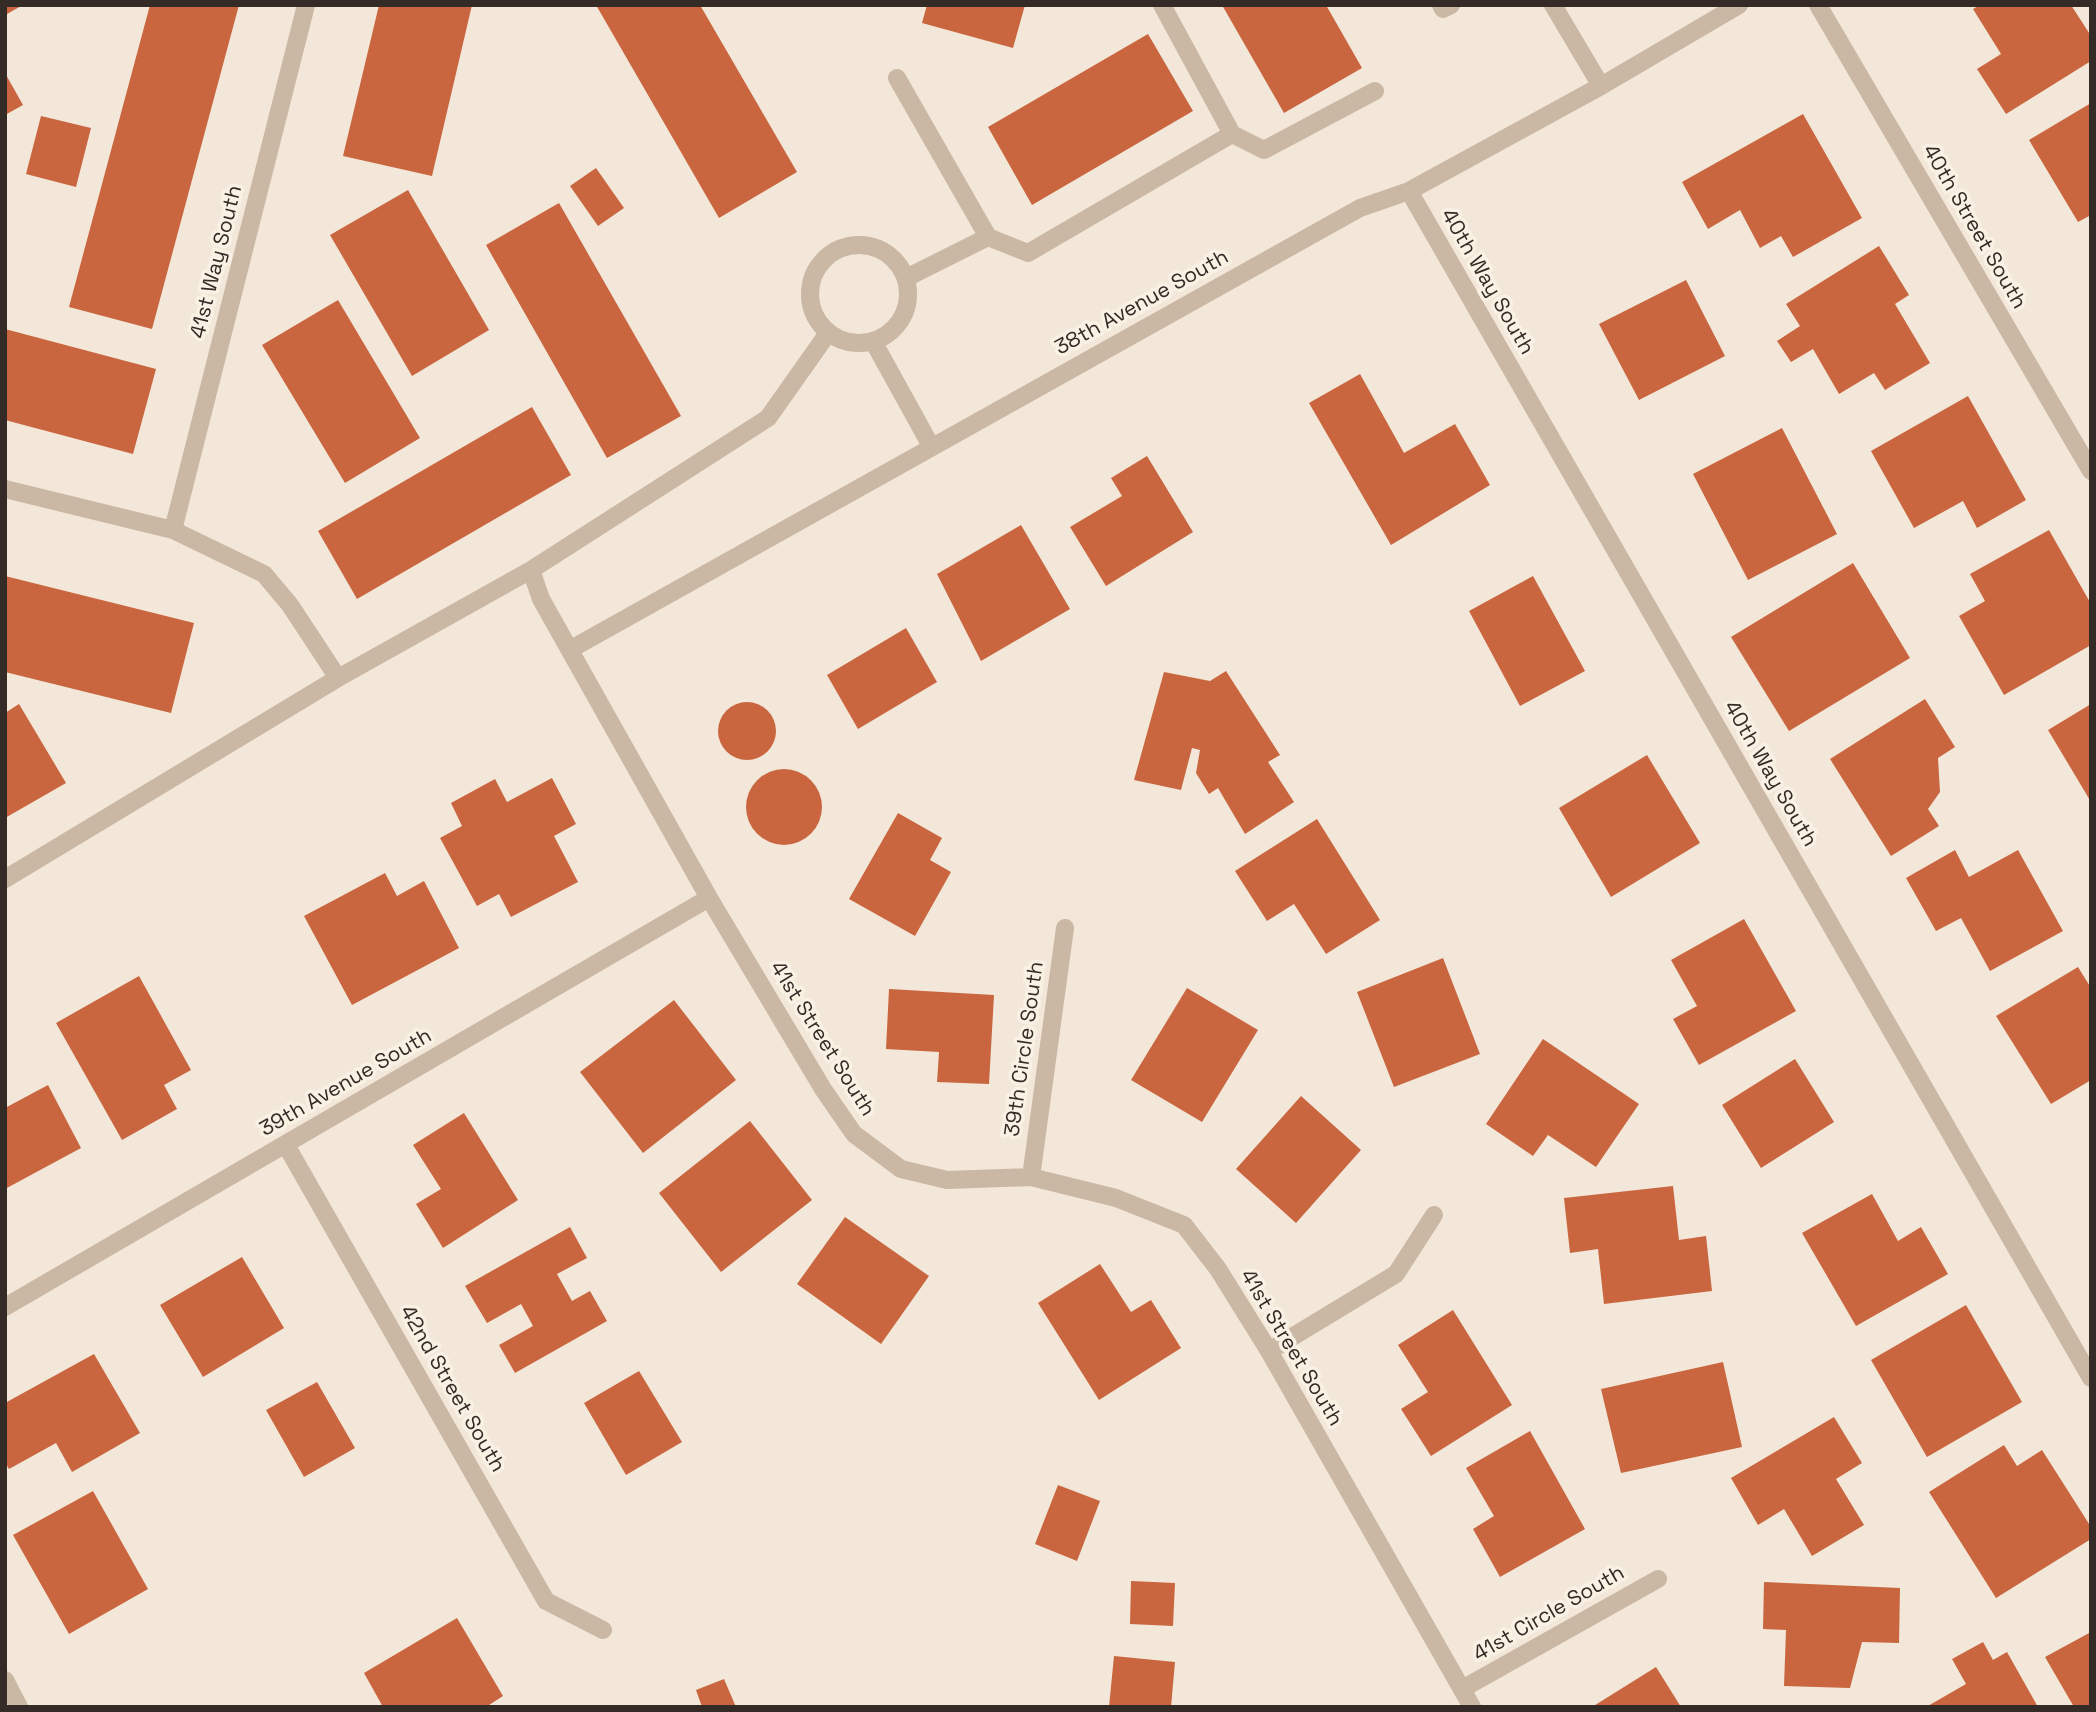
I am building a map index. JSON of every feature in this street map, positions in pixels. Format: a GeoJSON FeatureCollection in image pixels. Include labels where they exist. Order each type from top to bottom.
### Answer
{"type":"FeatureCollection","features":[{"type":"Feature","properties":{"kind":"street","name":"41st Way South"},"geometry":{"type":"LineString","coordinates":[[173,530],[306,5]]}},
{"type":"Feature","properties":{"kind":"street"},"geometry":{"type":"LineString","coordinates":[[1163,5],[1232,134],[1264,150],[1376,92]]}},
{"type":"Feature","properties":{"kind":"street"},"geometry":{"type":"LineString","coordinates":[[1553,5],[1601,86]]}},
{"type":"Feature","properties":{"kind":"street","name":"38th Avenue South"},"geometry":{"type":"LineString","coordinates":[[571,649],[1360,208],[1409,191],[1601,86],[1739,5]]}},
{"type":"Feature","properties":{"kind":"street","name":"40th Street South"},"geometry":{"type":"LineString","coordinates":[[1818,5],[2091,471]]}},
{"type":"Feature","properties":{"kind":"street"},"geometry":{"type":"LineString","coordinates":[[897,78],[988,237],[1028,253],[1232,134]]}},
{"type":"Feature","properties":{"kind":"street","name":"40th Way South"},"geometry":{"type":"LineString","coordinates":[[1409,191],[2091,1378]]}},
{"type":"Feature","properties":{"kind":"street"},"geometry":{"type":"LineString","coordinates":[[906,278],[988,237]]}},
{"type":"Feature","properties":{"kind":"street"},"geometry":{"type":"LineString","coordinates":[[855,244],[872,246],[893,258],[906,278],[908,293],[899,323],[887,334],[873,341],[858,344],[828,333],[817,321],[810,305],[812,280],[824,258],[838,249],[855,244]]}},
{"type":"Feature","properties":{"kind":"street"},"geometry":{"type":"LineString","coordinates":[[5,879],[338,678],[531,570],[768,418],[828,333]]}},
{"type":"Feature","properties":{"kind":"street"},"geometry":{"type":"LineString","coordinates":[[873,341],[931,446]]}},
{"type":"Feature","properties":{"kind":"street"},"geometry":{"type":"LineString","coordinates":[[5,489],[173,530],[264,574],[290,605],[338,678]]}},
{"type":"Feature","properties":{"kind":"street","name":"41st Street South"},"geometry":{"type":"LineString","coordinates":[[531,570],[541,599],[709,898],[823,1089],[855,1134],[901,1169],[947,1180],[1031,1177],[1116,1198],[1184,1225],[1218,1269],[1269,1351],[1472,1707]]}},
{"type":"Feature","properties":{"kind":"street","name":"39th Avenue South"},"geometry":{"type":"LineString","coordinates":[[5,1307],[709,898]]}},
{"type":"Feature","properties":{"kind":"street","name":"39th Circle South"},"geometry":{"type":"LineString","coordinates":[[1031,1177],[1065,928]]}},
{"type":"Feature","properties":{"kind":"street","name":"42nd Street South"},"geometry":{"type":"LineString","coordinates":[[286,1145],[546,1601],[604,1630]]}},
{"type":"Feature","properties":{"kind":"street"},"geometry":{"type":"LineString","coordinates":[[1269,1351],[1396,1274],[1434,1215]]}},
{"type":"Feature","properties":{"kind":"street","name":"41st Circle South"},"geometry":{"type":"LineString","coordinates":[[1462,1689],[1658,1579]]}},
{"type":"Feature","properties":{"kind":"street"},"geometry":{"type":"LineString","coordinates":[[5,1680],[19,1707]]}},
{"type":"Feature","properties":{"kind":"building"},"geometry":{"type":"Polygon","coordinates":[[[5,5],[23,5],[7,14],[5,5]]]}},
{"type":"Feature","properties":{"kind":"building"},"geometry":{"type":"Polygon","coordinates":[[[150,5],[239,5],[152,329],[69,307],[150,5]]]}},
{"type":"Feature","properties":{"kind":"building"},"geometry":{"type":"Polygon","coordinates":[[[379,5],[472,5],[432,176],[343,156],[379,5]]]}},
{"type":"Feature","properties":{"kind":"building"},"geometry":{"type":"Polygon","coordinates":[[[596,5],[700,5],[797,172],[719,218],[596,5]]]}},
{"type":"Feature","properties":{"kind":"building"},"geometry":{"type":"Polygon","coordinates":[[[927,5],[1025,5],[1013,48],[922,23],[927,5]]]}},
{"type":"Feature","properties":{"kind":"building"},"geometry":{"type":"Polygon","coordinates":[[[1222,5],[1326,5],[1362,68],[1284,113],[1222,5]]]}},
{"type":"Feature","properties":{"kind":"building"},"geometry":{"type":"Polygon","coordinates":[[[1980,5],[2071,5],[2091,36],[2091,61],[2006,114],[1977,69],[2001,54],[1973,9],[1980,5]]]}},
{"type":"Feature","properties":{"kind":"building"},"geometry":{"type":"Polygon","coordinates":[[[1148,34],[1193,111],[1032,205],[988,127],[1148,34]]]}},
{"type":"Feature","properties":{"kind":"building"},"geometry":{"type":"Polygon","coordinates":[[[5,73],[23,105],[5,115],[5,73]]]}},
{"type":"Feature","properties":{"kind":"building"},"geometry":{"type":"Polygon","coordinates":[[[2091,103],[2091,215],[2078,222],[2029,140],[2091,103]]]}},
{"type":"Feature","properties":{"kind":"building"},"geometry":{"type":"Polygon","coordinates":[[[1803,114],[1862,218],[1793,257],[1781,236],[1760,248],[1740,210],[1708,229],[1682,182],[1803,114]]]}},
{"type":"Feature","properties":{"kind":"building"},"geometry":{"type":"Polygon","coordinates":[[[41,116],[91,128],[76,187],[26,174],[41,116]]]}},
{"type":"Feature","properties":{"kind":"building"},"geometry":{"type":"Polygon","coordinates":[[[596,168],[624,208],[598,226],[570,186],[596,168]]]}},
{"type":"Feature","properties":{"kind":"building"},"geometry":{"type":"Polygon","coordinates":[[[408,190],[489,330],[412,376],[330,235],[408,190]]]}},
{"type":"Feature","properties":{"kind":"building"},"geometry":{"type":"Polygon","coordinates":[[[559,203],[681,416],[607,458],[486,245],[559,203]]]}},
{"type":"Feature","properties":{"kind":"building"},"geometry":{"type":"Polygon","coordinates":[[[1879,246],[1909,295],[1895,304],[1930,363],[1885,390],[1874,373],[1839,394],[1813,349],[1791,362],[1777,341],[1800,326],[1786,304],[1879,246]]]}},
{"type":"Feature","properties":{"kind":"building"},"geometry":{"type":"Polygon","coordinates":[[[1686,280],[1725,356],[1639,400],[1599,324],[1686,280]]]}},
{"type":"Feature","properties":{"kind":"building"},"geometry":{"type":"Polygon","coordinates":[[[338,300],[420,438],[345,483],[262,345],[338,300]]]}},
{"type":"Feature","properties":{"kind":"building"},"geometry":{"type":"Polygon","coordinates":[[[5,329],[156,369],[133,454],[5,420],[5,329]]]}},
{"type":"Feature","properties":{"kind":"building"},"geometry":{"type":"Polygon","coordinates":[[[1360,374],[1404,453],[1455,424],[1490,485],[1391,545],[1309,403],[1360,374]]]}},
{"type":"Feature","properties":{"kind":"building"},"geometry":{"type":"Polygon","coordinates":[[[1968,396],[2026,500],[1977,528],[1963,501],[1914,528],[1871,451],[1968,396]]]}},
{"type":"Feature","properties":{"kind":"building"},"geometry":{"type":"Polygon","coordinates":[[[532,407],[571,475],[357,599],[318,531],[532,407]]]}},
{"type":"Feature","properties":{"kind":"building"},"geometry":{"type":"Polygon","coordinates":[[[1782,428],[1837,534],[1748,580],[1693,474],[1782,428]]]}},
{"type":"Feature","properties":{"kind":"building"},"geometry":{"type":"Polygon","coordinates":[[[1147,456],[1193,532],[1106,586],[1070,527],[1122,496],[1111,478],[1147,456]]]}},
{"type":"Feature","properties":{"kind":"building"},"geometry":{"type":"Polygon","coordinates":[[[1021,525],[1070,609],[981,661],[937,574],[1021,525]]]}},
{"type":"Feature","properties":{"kind":"building"},"geometry":{"type":"Polygon","coordinates":[[[2049,530],[2091,604],[2091,645],[2004,695],[1959,616],[1985,601],[1970,574],[2049,530]]]}},
{"type":"Feature","properties":{"kind":"building"},"geometry":{"type":"Polygon","coordinates":[[[1853,563],[1910,658],[1789,731],[1731,637],[1853,563]]]}},
{"type":"Feature","properties":{"kind":"building"},"geometry":{"type":"Polygon","coordinates":[[[5,576],[194,623],[171,713],[5,672],[5,576]]]}},
{"type":"Feature","properties":{"kind":"building"},"geometry":{"type":"Polygon","coordinates":[[[1533,576],[1585,671],[1520,706],[1469,611],[1533,576]]]}},
{"type":"Feature","properties":{"kind":"building"},"geometry":{"type":"Polygon","coordinates":[[[906,628],[937,682],[858,729],[827,675],[906,628]]]}},
{"type":"Feature","properties":{"kind":"building"},"geometry":{"type":"Polygon","coordinates":[[[1226,671],[1280,755],[1268,762],[1294,802],[1245,834],[1218,788],[1209,794],[1196,773],[1200,750],[1192,748],[1181,790],[1134,780],[1164,672],[1210,681],[1226,671]]]}},
{"type":"Feature","properties":{"kind":"building"},"geometry":{"type":"Polygon","coordinates":[[[1925,699],[1955,747],[1938,758],[1940,792],[1928,809],[1939,826],[1891,856],[1830,759],[1925,699]]]}},
{"type":"Feature","properties":{"kind":"building"},"geometry":{"type":"Polygon","coordinates":[[[741,702],[753,702],[768,710],[776,725],[776,737],[768,752],[753,760],[741,760],[726,752],[718,737],[718,725],[726,710],[741,702]]]}},
{"type":"Feature","properties":{"kind":"building"},"geometry":{"type":"Polygon","coordinates":[[[19,704],[66,783],[5,818],[5,713],[19,704]]]}},
{"type":"Feature","properties":{"kind":"building"},"geometry":{"type":"Polygon","coordinates":[[[2091,704],[2091,802],[2048,730],[2091,704]]]}},
{"type":"Feature","properties":{"kind":"building"},"geometry":{"type":"Polygon","coordinates":[[[1647,755],[1700,843],[1611,897],[1559,808],[1647,755]]]}},
{"type":"Feature","properties":{"kind":"building"},"geometry":{"type":"Polygon","coordinates":[[[784,769],[798,772],[811,780],[819,793],[822,807],[819,821],[811,834],[798,842],[784,845],[770,842],[757,834],[749,821],[746,807],[749,793],[757,780],[770,772],[784,769]]]}},
{"type":"Feature","properties":{"kind":"building"},"geometry":{"type":"Polygon","coordinates":[[[552,778],[576,824],[554,836],[578,882],[511,917],[499,894],[477,906],[440,838],[462,826],[451,803],[495,779],[507,802],[552,778]]]}},
{"type":"Feature","properties":{"kind":"building"},"geometry":{"type":"Polygon","coordinates":[[[898,813],[942,838],[930,860],[951,872],[915,936],[849,899],[898,813]]]}},
{"type":"Feature","properties":{"kind":"building"},"geometry":{"type":"Polygon","coordinates":[[[1317,819],[1380,920],[1326,954],[1294,904],[1267,921],[1235,871],[1317,819]]]}},
{"type":"Feature","properties":{"kind":"building"},"geometry":{"type":"Polygon","coordinates":[[[1955,850],[1969,877],[2018,850],[2063,931],[1990,971],[1961,918],[1936,931],[1906,878],[1955,850]]]}},
{"type":"Feature","properties":{"kind":"building"},"geometry":{"type":"Polygon","coordinates":[[[385,873],[397,896],[424,881],[459,948],[352,1005],[304,916],[385,873]]]}},
{"type":"Feature","properties":{"kind":"building"},"geometry":{"type":"Polygon","coordinates":[[[1744,919],[1796,1011],[1699,1065],[1673,1019],[1697,1006],[1671,960],[1744,919]]]}},
{"type":"Feature","properties":{"kind":"building"},"geometry":{"type":"Polygon","coordinates":[[[1443,958],[1480,1054],[1394,1087],[1357,992],[1443,958]]]}},
{"type":"Feature","properties":{"kind":"building"},"geometry":{"type":"Polygon","coordinates":[[[2078,967],[2091,988],[2091,1080],[2051,1104],[1996,1016],[2078,967]]]}},
{"type":"Feature","properties":{"kind":"building"},"geometry":{"type":"Polygon","coordinates":[[[139,976],[191,1070],[164,1085],[177,1109],[122,1140],[56,1023],[139,976]]]}},
{"type":"Feature","properties":{"kind":"building"},"geometry":{"type":"Polygon","coordinates":[[[1187,988],[1258,1030],[1202,1122],[1131,1080],[1187,988]]]}},
{"type":"Feature","properties":{"kind":"building"},"geometry":{"type":"Polygon","coordinates":[[[889,989],[994,995],[989,1084],[937,1082],[939,1052],[886,1049],[889,989]]]}},
{"type":"Feature","properties":{"kind":"building"},"geometry":{"type":"Polygon","coordinates":[[[674,1000],[736,1080],[643,1153],[580,1072],[674,1000]]]}},
{"type":"Feature","properties":{"kind":"building"},"geometry":{"type":"Polygon","coordinates":[[[1543,1039],[1639,1104],[1596,1167],[1548,1135],[1533,1156],[1486,1124],[1543,1039]]]}},
{"type":"Feature","properties":{"kind":"building"},"geometry":{"type":"Polygon","coordinates":[[[1795,1059],[1834,1122],[1761,1168],[1722,1105],[1795,1059]]]}},
{"type":"Feature","properties":{"kind":"building"},"geometry":{"type":"Polygon","coordinates":[[[48,1085],[81,1148],[5,1189],[5,1108],[48,1085]]]}},
{"type":"Feature","properties":{"kind":"building"},"geometry":{"type":"Polygon","coordinates":[[[1301,1096],[1361,1150],[1296,1223],[1236,1169],[1301,1096]]]}},
{"type":"Feature","properties":{"kind":"building"},"geometry":{"type":"Polygon","coordinates":[[[464,1113],[518,1200],[443,1248],[416,1204],[441,1189],[413,1145],[464,1113]]]}},
{"type":"Feature","properties":{"kind":"building"},"geometry":{"type":"Polygon","coordinates":[[[750,1121],[812,1200],[721,1272],[659,1193],[750,1121]]]}},
{"type":"Feature","properties":{"kind":"building"},"geometry":{"type":"Polygon","coordinates":[[[1673,1186],[1679,1240],[1706,1236],[1712,1291],[1604,1304],[1598,1249],[1570,1253],[1564,1198],[1673,1186]]]}},
{"type":"Feature","properties":{"kind":"building"},"geometry":{"type":"Polygon","coordinates":[[[1872,1194],[1898,1241],[1921,1227],[1948,1274],[1856,1326],[1802,1233],[1872,1194]]]}},
{"type":"Feature","properties":{"kind":"building"},"geometry":{"type":"Polygon","coordinates":[[[845,1217],[929,1276],[881,1344],[797,1284],[845,1217]]]}},
{"type":"Feature","properties":{"kind":"building"},"geometry":{"type":"Polygon","coordinates":[[[570,1227],[587,1258],[557,1274],[572,1301],[590,1291],[607,1321],[515,1373],[499,1345],[533,1326],[521,1304],[487,1323],[465,1286],[570,1227]]]}},
{"type":"Feature","properties":{"kind":"building"},"geometry":{"type":"Polygon","coordinates":[[[242,1257],[284,1328],[203,1377],[160,1305],[242,1257]]]}},
{"type":"Feature","properties":{"kind":"building"},"geometry":{"type":"Polygon","coordinates":[[[1100,1264],[1131,1312],[1151,1300],[1181,1348],[1099,1400],[1038,1303],[1100,1264]]]}},
{"type":"Feature","properties":{"kind":"building"},"geometry":{"type":"Polygon","coordinates":[[[1966,1305],[2022,1402],[1927,1457],[1871,1360],[1966,1305]]]}},
{"type":"Feature","properties":{"kind":"building"},"geometry":{"type":"Polygon","coordinates":[[[1453,1310],[1512,1405],[1431,1456],[1401,1409],[1428,1392],[1398,1345],[1453,1310]]]}},
{"type":"Feature","properties":{"kind":"building"},"geometry":{"type":"Polygon","coordinates":[[[94,1354],[140,1433],[72,1472],[56,1443],[9,1469],[5,1462],[5,1403],[94,1354]]]}},
{"type":"Feature","properties":{"kind":"building"},"geometry":{"type":"Polygon","coordinates":[[[1723,1362],[1742,1447],[1621,1473],[1601,1389],[1723,1362]]]}},
{"type":"Feature","properties":{"kind":"building"},"geometry":{"type":"Polygon","coordinates":[[[639,1371],[682,1442],[626,1475],[584,1403],[639,1371]]]}},
{"type":"Feature","properties":{"kind":"building"},"geometry":{"type":"Polygon","coordinates":[[[317,1382],[355,1448],[304,1477],[266,1410],[317,1382]]]}},
{"type":"Feature","properties":{"kind":"building"},"geometry":{"type":"Polygon","coordinates":[[[1834,1417],[1862,1463],[1836,1479],[1864,1525],[1812,1556],[1784,1509],[1758,1525],[1731,1478],[1834,1417]]]}},
{"type":"Feature","properties":{"kind":"building"},"geometry":{"type":"Polygon","coordinates":[[[1530,1431],[1585,1529],[1500,1577],[1473,1529],[1494,1516],[1466,1468],[1530,1431]]]}},
{"type":"Feature","properties":{"kind":"building"},"geometry":{"type":"Polygon","coordinates":[[[2004,1445],[2017,1466],[2042,1450],[2091,1527],[2091,1539],[1996,1598],[1929,1492],[2004,1445]]]}},
{"type":"Feature","properties":{"kind":"building"},"geometry":{"type":"Polygon","coordinates":[[[1058,1485],[1100,1501],[1077,1561],[1035,1544],[1058,1485]]]}},
{"type":"Feature","properties":{"kind":"building"},"geometry":{"type":"Polygon","coordinates":[[[93,1491],[148,1589],[69,1634],[13,1535],[93,1491]]]}},
{"type":"Feature","properties":{"kind":"building"},"geometry":{"type":"Polygon","coordinates":[[[1131,1581],[1175,1583],[1173,1626],[1130,1624],[1131,1581]]]}},
{"type":"Feature","properties":{"kind":"building"},"geometry":{"type":"Polygon","coordinates":[[[1764,1582],[1900,1588],[1899,1643],[1862,1642],[1850,1688],[1784,1686],[1786,1630],[1763,1629],[1764,1582]]]}},
{"type":"Feature","properties":{"kind":"building"},"geometry":{"type":"Polygon","coordinates":[[[457,1618],[503,1696],[486,1707],[383,1707],[364,1673],[457,1618]]]}},
{"type":"Feature","properties":{"kind":"building"},"geometry":{"type":"Polygon","coordinates":[[[2091,1632],[2091,1707],[2074,1707],[2045,1657],[2091,1632]]]}},
{"type":"Feature","properties":{"kind":"building"},"geometry":{"type":"Polygon","coordinates":[[[1983,1642],[1993,1660],[2007,1652],[2038,1707],[1926,1707],[1966,1684],[1952,1659],[1983,1642]]]}},
{"type":"Feature","properties":{"kind":"building"},"geometry":{"type":"Polygon","coordinates":[[[1114,1656],[1175,1662],[1171,1707],[1109,1707],[1114,1656]]]}},
{"type":"Feature","properties":{"kind":"building"},"geometry":{"type":"Polygon","coordinates":[[[1656,1667],[1681,1707],[1592,1707],[1656,1667]]]}},
{"type":"Feature","properties":{"kind":"building"},"geometry":{"type":"Polygon","coordinates":[[[724,1679],[736,1707],[702,1707],[696,1690],[724,1679]]]}}]}
